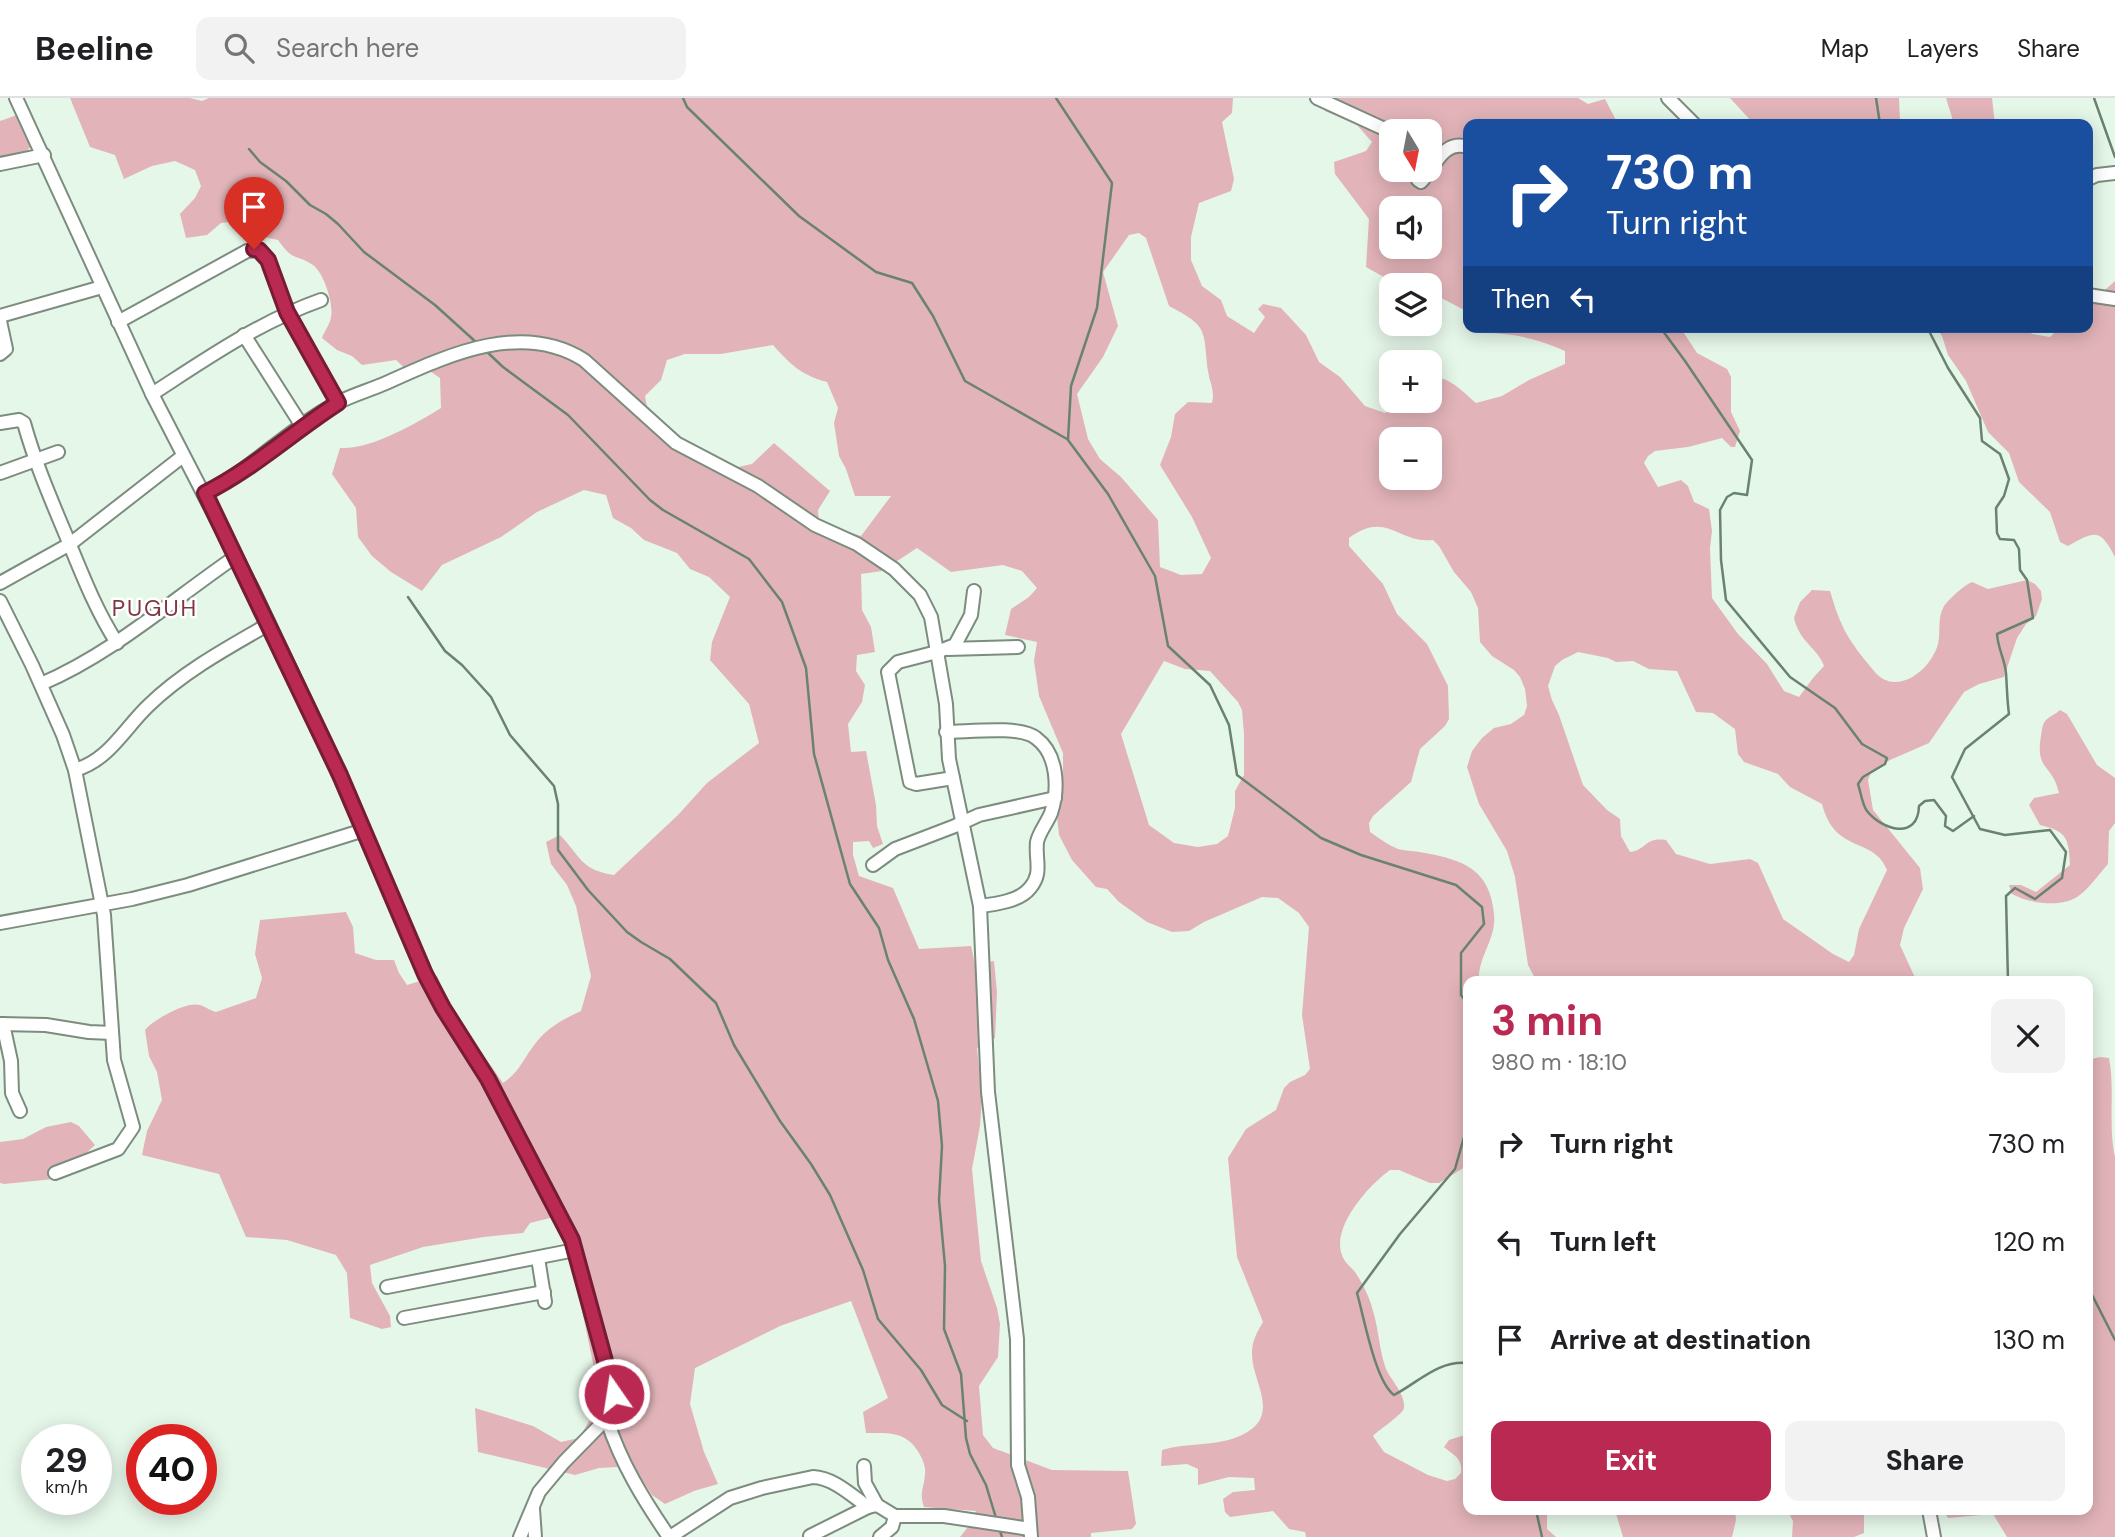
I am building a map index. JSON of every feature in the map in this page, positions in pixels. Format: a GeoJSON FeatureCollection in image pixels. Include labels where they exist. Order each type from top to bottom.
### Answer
{"type":"FeatureCollection","features":[{"type":"Feature","properties":{"kind":"street"},"geometry":{"type":"LineString","coordinates":[[16,98],[152,394],[205,493],[269,624],[364,830],[425,974],[494,1090],[559,1212],[575,1250],[612,1383],[615,1405],[607,1420],[539,1492],[520,1537]]}},
{"type":"Feature","properties":{"kind":"street"},"geometry":{"type":"LineString","coordinates":[[1317,98],[1379,126]]}},
{"type":"Feature","properties":{"kind":"street"},"geometry":{"type":"LineString","coordinates":[[1668,98],[1689,119]]}},
{"type":"Feature","properties":{"kind":"street"},"geometry":{"type":"LineString","coordinates":[[1442,154],[1457,145],[1463,146]]}},
{"type":"Feature","properties":{"kind":"street"},"geometry":{"type":"LineString","coordinates":[[0,164],[44,155]]}},
{"type":"Feature","properties":{"kind":"street"},"geometry":{"type":"LineString","coordinates":[[2093,177],[2115,173]]}},
{"type":"Feature","properties":{"kind":"street"},"geometry":{"type":"LineString","coordinates":[[118,322],[247,251],[259,250],[268,260],[287,312],[338,403]]}},
{"type":"Feature","properties":{"kind":"street"},"geometry":{"type":"LineString","coordinates":[[0,354],[6,349],[0,318],[102,287]]}},
{"type":"Feature","properties":{"kind":"street"},"geometry":{"type":"LineString","coordinates":[[2093,296],[2115,299]]}},
{"type":"Feature","properties":{"kind":"street"},"geometry":{"type":"LineString","coordinates":[[152,394],[244,335],[287,312],[321,300]]}},
{"type":"Feature","properties":{"kind":"street"},"geometry":{"type":"LineString","coordinates":[[244,335],[302,426]]}},
{"type":"Feature","properties":{"kind":"street"},"geometry":{"type":"LineString","coordinates":[[205,493],[244,471],[302,426],[338,403],[440,358],[489,345],[547,344],[567,349],[611,382],[676,443],[751,482],[815,525],[877,556],[920,595],[931,617],[942,651],[946,732],[953,778],[980,906],[988,1092],[1017,1339],[1018,1465],[1028,1497],[1031,1533],[944,1516],[895,1516],[872,1506],[834,1482],[813,1477],[730,1498],[669,1537],[629,1475],[607,1420]]}},
{"type":"Feature","properties":{"kind":"street"},"geometry":{"type":"LineString","coordinates":[[0,423],[23,421],[35,462],[93,602],[117,643]]}},
{"type":"Feature","properties":{"kind":"street"},"geometry":{"type":"LineString","coordinates":[[0,473],[58,452]]}},
{"type":"Feature","properties":{"kind":"street"},"geometry":{"type":"LineString","coordinates":[[0,583],[69,544],[183,456]]}},
{"type":"Feature","properties":{"kind":"street"},"geometry":{"type":"LineString","coordinates":[[41,684],[117,643],[235,557]]}},
{"type":"Feature","properties":{"kind":"street"},"geometry":{"type":"LineString","coordinates":[[942,651],[958,642],[968,623],[974,591]]}},
{"type":"Feature","properties":{"kind":"street"},"geometry":{"type":"LineString","coordinates":[[0,601],[64,735],[75,770],[106,940],[114,1060],[133,1126],[118,1149],[55,1174]]}},
{"type":"Feature","properties":{"kind":"street"},"geometry":{"type":"LineString","coordinates":[[75,770],[101,759],[148,706],[191,672],[269,624]]}},
{"type":"Feature","properties":{"kind":"street"},"geometry":{"type":"LineString","coordinates":[[953,778],[916,784],[910,782],[888,672],[898,662],[942,651],[1018,647]]}},
{"type":"Feature","properties":{"kind":"street"},"geometry":{"type":"LineString","coordinates":[[946,732],[1009,730],[1028,733],[1036,737],[1052,762],[1055,798],[1037,841],[1039,872],[1025,894],[980,906]]}},
{"type":"Feature","properties":{"kind":"street"},"geometry":{"type":"LineString","coordinates":[[873,865],[895,849],[963,821],[993,811],[1055,798]]}},
{"type":"Feature","properties":{"kind":"street"},"geometry":{"type":"LineString","coordinates":[[0,923],[188,885],[364,830]]}},
{"type":"Feature","properties":{"kind":"street"},"geometry":{"type":"LineString","coordinates":[[20,1111],[12,1093],[11,1061],[2,1024],[46,1025],[112,1033]]}},
{"type":"Feature","properties":{"kind":"street"},"geometry":{"type":"LineString","coordinates":[[387,1287],[575,1250]]}},
{"type":"Feature","properties":{"kind":"street"},"geometry":{"type":"LineString","coordinates":[[404,1318],[544,1297],[538,1258]]}},
{"type":"Feature","properties":{"kind":"street"},"geometry":{"type":"LineString","coordinates":[[864,1466],[864,1481],[872,1506]]}},
{"type":"Feature","properties":{"kind":"street"},"geometry":{"type":"LineString","coordinates":[[533,1505],[535,1537]]}},
{"type":"Feature","properties":{"kind":"street"},"geometry":{"type":"LineString","coordinates":[[810,1536],[872,1506]]}},
{"type":"Feature","properties":{"kind":"street"},"geometry":{"type":"LineString","coordinates":[[1930,1515],[1934,1537]]}},
{"type":"Feature","properties":{"kind":"street"},"geometry":{"type":"LineString","coordinates":[[880,1537],[892,1527],[895,1516]]}},
{"type":"Feature","properties":{"kind":"shaded area"},"geometry":{"type":"Polygon","coordinates":[[[70,98],[190,98],[202,101],[209,98],[1233,98],[1232,113],[1222,122],[1234,179],[1231,191],[1199,203],[1191,237],[1191,260],[1202,286],[1221,300],[1227,316],[1254,333],[1265,317],[1258,309],[1263,304],[1281,308],[1306,335],[1319,362],[1340,377],[1365,406],[1379,413],[1442,413],[1442,378],[1462,390],[1476,403],[1502,396],[1565,364],[1565,351],[1545,343],[1505,334],[1484,333],[1684,333],[1697,353],[1727,369],[1731,377],[1731,412],[1740,431],[1735,447],[1731,447],[1722,438],[1688,447],[1655,451],[1644,463],[1658,487],[1681,480],[1688,486],[1694,502],[1709,509],[1712,531],[1712,598],[1738,634],[1767,664],[1784,691],[1799,697],[1824,666],[1800,633],[1794,618],[1800,602],[1812,590],[1830,591],[1842,625],[1852,643],[1874,671],[1883,679],[1892,682],[1912,677],[1928,663],[1938,644],[1944,606],[1965,586],[1972,582],[1988,589],[2027,580],[2035,584],[2041,591],[2042,599],[2036,616],[2026,624],[2017,638],[2004,677],[1979,684],[1964,692],[1929,743],[1890,760],[1871,772],[1868,780],[1873,810],[1920,868],[1923,889],[1904,928],[1900,945],[1914,976],[1534,976],[1528,965],[1515,877],[1507,851],[1479,804],[1467,767],[1472,751],[1482,738],[1494,728],[1511,724],[1524,715],[1527,706],[1520,677],[1492,656],[1480,642],[1478,608],[1471,592],[1433,540],[1421,540],[1383,527],[1362,530],[1349,538],[1349,546],[1383,584],[1397,614],[1427,644],[1448,686],[1449,719],[1420,749],[1411,782],[1373,816],[1369,823],[1370,832],[1398,849],[1451,859],[1472,869],[1487,886],[1494,914],[1493,932],[1479,976],[1463,976],[1463,1168],[1439,1183],[1430,1183],[1399,1170],[1390,1170],[1363,1196],[1342,1232],[1342,1255],[1358,1276],[1368,1296],[1386,1369],[1404,1403],[1400,1414],[1373,1436],[1384,1452],[1428,1475],[1447,1481],[1455,1479],[1461,1473],[1461,1464],[1444,1447],[1449,1440],[1463,1436],[1463,1515],[1547,1515],[1547,1529],[1556,1537],[1306,1537],[1305,1532],[1289,1529],[1273,1511],[1230,1517],[1225,1512],[1223,1499],[1233,1492],[1255,1490],[1254,1478],[1229,1477],[1198,1485],[1198,1469],[1187,1464],[1161,1466],[1162,1450],[1232,1439],[1254,1427],[1261,1418],[1262,1397],[1252,1353],[1254,1341],[1263,1322],[1237,1257],[1228,1158],[1246,1129],[1276,1110],[1284,1088],[1310,1069],[1302,1015],[1309,927],[1299,913],[1278,898],[1262,897],[1189,931],[1172,932],[1147,922],[1119,902],[1107,889],[1096,887],[1072,860],[1059,835],[1057,816],[1063,792],[1063,753],[1039,696],[1034,661],[1037,642],[1005,635],[1011,609],[1037,588],[1022,571],[1003,565],[951,572],[917,548],[882,571],[861,574],[862,610],[871,627],[875,652],[857,655],[856,671],[865,685],[862,702],[848,724],[851,752],[866,751],[877,826],[883,844],[873,848],[869,841],[853,842],[853,855],[859,876],[893,888],[919,949],[971,946],[975,964],[994,961],[997,992],[995,1038],[977,1048],[982,1097],[972,1169],[981,1261],[1000,1324],[998,1357],[979,1386],[983,1435],[993,1448],[1052,1470],[1128,1471],[1136,1524],[1132,1529],[1091,1533],[1091,1537],[960,1537],[976,1511],[924,1507],[922,1494],[925,1469],[914,1446],[897,1435],[866,1433],[863,1412],[888,1398],[851,1301],[780,1326],[695,1368],[690,1404],[704,1452],[718,1484],[665,1504],[652,1495],[635,1469],[599,1468],[575,1475],[478,1452],[475,1408],[533,1426],[561,1442],[579,1438],[601,1401],[580,1301],[594,1293],[585,1256],[568,1218],[550,1218],[530,1223],[523,1233],[423,1247],[370,1265],[372,1283],[390,1316],[391,1327],[382,1329],[350,1318],[347,1273],[336,1255],[287,1240],[246,1237],[219,1174],[142,1155],[147,1131],[162,1100],[157,1072],[149,1056],[145,1030],[162,1017],[187,1006],[200,1005],[216,1012],[256,998],[262,978],[255,954],[260,920],[346,912],[353,927],[355,953],[376,960],[394,960],[407,985],[437,976],[455,1014],[503,1083],[516,1071],[542,1035],[581,1011],[591,976],[576,906],[567,885],[551,864],[546,842],[560,835],[588,866],[614,875],[678,815],[707,783],[759,743],[749,704],[710,660],[712,642],[730,597],[709,577],[690,569],[677,553],[644,540],[631,528],[613,518],[606,495],[584,490],[537,512],[501,537],[442,565],[422,591],[391,572],[372,556],[358,537],[356,508],[332,474],[340,448],[352,448],[378,440],[441,408],[440,378],[427,369],[413,376],[396,360],[362,365],[322,338],[332,312],[324,282],[313,265],[291,255],[278,240],[259,236],[249,225],[238,221],[221,223],[207,235],[186,238],[180,214],[195,198],[201,186],[195,170],[175,161],[152,166],[124,179],[115,155],[90,147],[70,98]],[[1139,233],[1129,235],[1103,272],[1118,326],[1103,357],[1077,394],[1088,439],[1100,459],[1121,477],[1158,520],[1160,567],[1181,575],[1202,574],[1211,558],[1192,517],[1160,465],[1171,437],[1175,414],[1188,402],[1212,403],[1213,391],[1202,331],[1191,319],[1169,306],[1146,238],[1139,233]],[[773,345],[721,354],[685,354],[667,360],[661,380],[645,396],[647,407],[674,438],[738,467],[752,464],[774,443],[830,491],[818,510],[819,522],[861,536],[891,496],[855,496],[839,456],[834,423],[838,408],[827,382],[810,376],[785,358],[773,345]],[[1578,652],[1555,666],[1548,686],[1583,785],[1607,810],[1620,819],[1621,836],[1630,852],[1653,840],[1666,840],[1676,854],[1710,864],[1750,859],[1758,863],[1783,919],[1849,962],[1854,955],[1859,929],[1887,870],[1881,859],[1836,831],[1822,804],[1790,787],[1778,774],[1744,762],[1738,754],[1735,729],[1713,713],[1696,712],[1677,671],[1649,669],[1633,661],[1616,662],[1578,652]],[[1164,661],[1121,734],[1149,825],[1174,843],[1198,847],[1217,844],[1228,836],[1235,808],[1235,791],[1244,775],[1242,710],[1210,671],[1185,669],[1164,661]]]}},
{"type":"Feature","properties":{"kind":"shaded area"},"geometry":{"type":"Polygon","coordinates":[[[1315,98],[1578,98],[1588,104],[1605,99],[1615,119],[1463,119],[1463,309],[1442,298],[1442,273],[1379,274],[1366,267],[1369,219],[1335,174],[1334,162],[1366,151],[1372,142],[1357,125],[1325,111],[1315,98]]]}},
{"type":"Feature","properties":{"kind":"shaded area"},"geometry":{"type":"Polygon","coordinates":[[[1730,98],[1899,98],[1900,119],[1749,119],[1730,98]]]}},
{"type":"Feature","properties":{"kind":"shaded area"},"geometry":{"type":"Polygon","coordinates":[[[1946,98],[1992,98],[1994,119],[1952,119],[1946,98]]]}},
{"type":"Feature","properties":{"kind":"shaded area"},"geometry":{"type":"Polygon","coordinates":[[[17,115],[25,122],[33,144],[24,154],[0,158],[0,121],[17,115]]]}},
{"type":"Feature","properties":{"kind":"shaded area"},"geometry":{"type":"Polygon","coordinates":[[[2115,281],[2115,557],[2105,541],[2096,535],[2085,537],[2068,546],[2060,542],[2050,512],[2019,482],[2009,453],[1988,432],[1966,381],[1948,355],[1940,333],[2031,333],[2050,337],[2054,333],[2093,333],[2093,301],[2115,281]]]}},
{"type":"Feature","properties":{"kind":"shaded area"},"geometry":{"type":"Polygon","coordinates":[[[2060,710],[2067,714],[2097,765],[2115,778],[2115,823],[2109,831],[2108,864],[2090,886],[2070,900],[2044,903],[2012,894],[2009,885],[2021,885],[2036,892],[2070,865],[2065,838],[2056,830],[2040,825],[2029,805],[2034,798],[2059,793],[2056,783],[2042,762],[2040,747],[2045,722],[2060,710]]]}},
{"type":"Feature","properties":{"kind":"shaded area"},"geometry":{"type":"Polygon","coordinates":[[[2109,1058],[2111,1069],[2115,1157],[2115,1537],[2007,1537],[1994,1515],[2093,1515],[2093,1059],[2109,1058]]]}},
{"type":"Feature","properties":{"kind":"shaded area"},"geometry":{"type":"Polygon","coordinates":[[[71,1122],[79,1126],[95,1145],[81,1158],[58,1167],[54,1179],[0,1183],[0,1142],[23,1139],[46,1127],[71,1122]]]}},
{"type":"Feature","properties":{"kind":"shaded area"},"geometry":{"type":"Polygon","coordinates":[[[1616,1515],[1736,1515],[1732,1537],[1623,1537],[1616,1515]]]}},
{"type":"Feature","properties":{"kind":"shaded area"},"geometry":{"type":"Polygon","coordinates":[[[1790,1515],[1864,1515],[1864,1533],[1854,1537],[1792,1537],[1793,1521],[1790,1515]]]}},
{"type":"Feature","properties":{"kind":"shaded area"},"geometry":{"type":"Polygon","coordinates":[[[1946,1515],[1982,1515],[1948,1518],[1946,1515]]]}},
{"type":"Feature","properties":{"kind":"waterway"},"geometry":{"type":"LineString","coordinates":[[683,98],[687,107],[799,216],[876,272],[912,283],[933,316],[965,381],[1067,439]]}},
{"type":"Feature","properties":{"kind":"waterway"},"geometry":{"type":"LineString","coordinates":[[1056,98],[1112,183],[1097,308],[1071,386],[1068,440],[1108,494],[1155,576],[1168,646],[1210,685],[1229,725],[1237,775],[1321,838],[1361,855],[1456,885],[1482,907],[1484,924],[1461,953],[1463,998]]}},
{"type":"Feature","properties":{"kind":"waterway"},"geometry":{"type":"LineString","coordinates":[[1876,98],[1879,119]]}},
{"type":"Feature","properties":{"kind":"waterway"},"geometry":{"type":"LineString","coordinates":[[2094,98],[2115,157]]}},
{"type":"Feature","properties":{"kind":"waterway"},"geometry":{"type":"LineString","coordinates":[[249,149],[260,162],[286,181],[310,205],[338,224],[364,252],[435,305],[477,343]]}},
{"type":"Feature","properties":{"kind":"waterway"},"geometry":{"type":"LineString","coordinates":[[1664,333],[1752,460],[1747,495],[1734,493],[1727,497],[1720,510],[1721,560],[1726,600],[1790,677],[1835,708],[1862,744],[1887,758],[1885,764],[1863,777],[1858,784],[1865,808],[1874,818],[1890,827],[1906,828],[1913,824],[1919,806],[1925,801],[1934,800],[1946,816],[1945,826],[1953,831],[1974,816]]}},
{"type":"Feature","properties":{"kind":"waterway"},"geometry":{"type":"LineString","coordinates":[[1930,333],[1948,368],[1980,418],[1982,441],[2000,454],[2009,479],[2004,496],[1996,508],[1997,533],[2000,539],[2014,540],[2019,549],[2020,570],[2027,580],[2033,618],[1997,634],[2005,668],[2009,714],[1965,749],[1952,777],[1980,829],[2005,835],[2050,830],[2066,852],[2062,878],[2035,899],[2015,888],[2006,896],[2008,976]]}},
{"type":"Feature","properties":{"kind":"waterway"},"geometry":{"type":"LineString","coordinates":[[485,350],[503,367],[568,415],[650,500],[749,559],[782,602],[806,668],[814,754],[850,884],[879,928],[888,960],[914,1019],[938,1101],[942,1146],[939,1200],[945,1266],[944,1329],[961,1374],[966,1438],[970,1454],[986,1485],[996,1518]]}},
{"type":"Feature","properties":{"kind":"waterway"},"geometry":{"type":"LineString","coordinates":[[408,597],[445,651],[462,665],[491,697],[510,735],[554,786],[558,804],[558,850],[588,890],[627,932],[670,959],[716,1003],[734,1045],[780,1121],[830,1195],[863,1270],[878,1319],[921,1370],[942,1405],[967,1421]]}},
{"type":"Feature","properties":{"kind":"waterway"},"geometry":{"type":"LineString","coordinates":[[1463,1141],[1455,1169],[1400,1234],[1357,1293],[1381,1377],[1394,1395],[1438,1368],[1463,1363]]}},
{"type":"Feature","properties":{"kind":"waterway"},"geometry":{"type":"LineString","coordinates":[[2093,1297],[2115,1340]]}},
{"type":"Feature","properties":{"kind":"waterway"},"geometry":{"type":"LineString","coordinates":[[1537,1515],[1542,1537]]}},
{"type":"Feature","properties":{"kind":"waterway"},"geometry":{"type":"LineString","coordinates":[[999,1528],[1002,1537]]}},
{"type":"Feature","properties":{"kind":"district","name":"PUGUH"},"geometry":{"type":"Point","coordinates":[155,608]}},
{"type":"Feature","properties":{"kind":"route"},"geometry":{"type":"LineString","coordinates":[[254,249],[259,250],[268,260],[287,312],[338,403],[302,426],[231,480],[205,493],[340,775],[425,974],[488,1079],[572,1240],[614,1394]]}}]}
